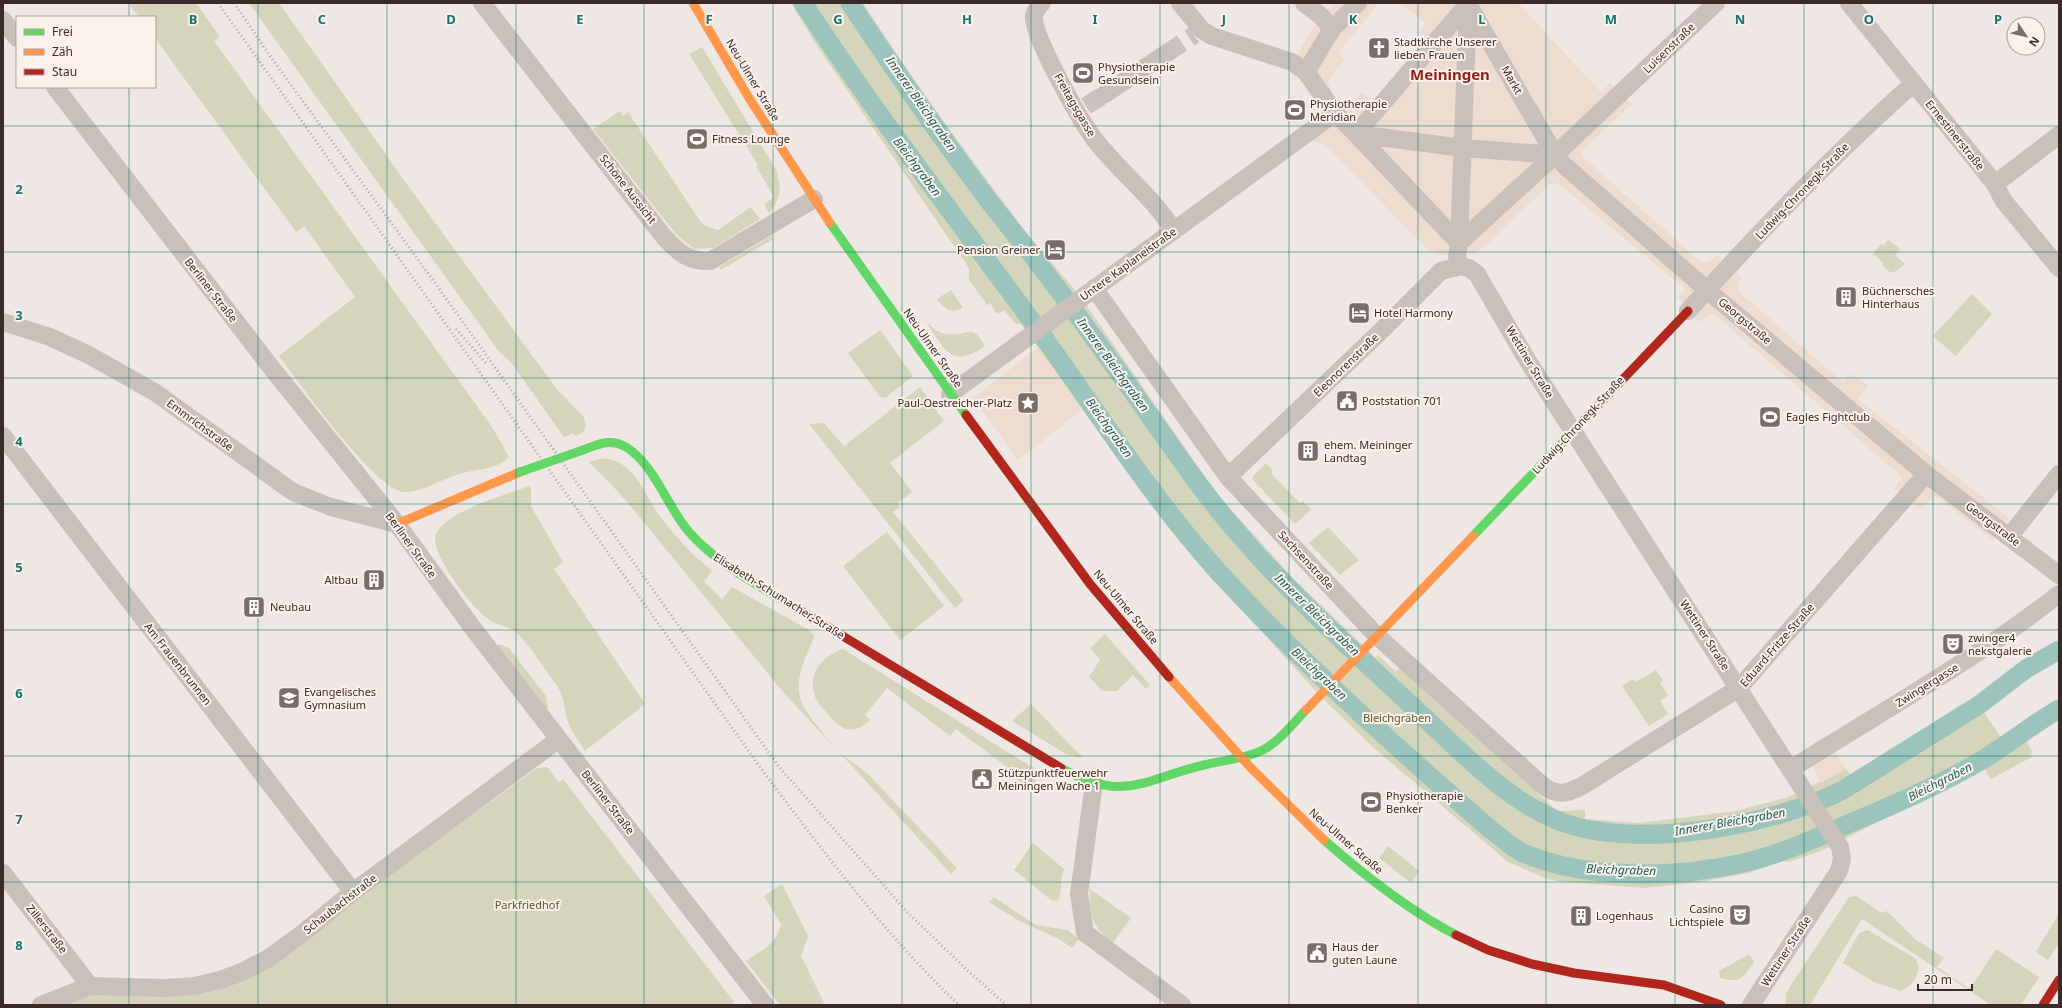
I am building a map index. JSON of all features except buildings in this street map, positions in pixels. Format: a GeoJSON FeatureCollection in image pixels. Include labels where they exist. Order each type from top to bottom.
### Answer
{"type":"FeatureCollection","features":[{"type":"Feature","properties":{"kind":"street","name":"Schöne Aussicht"},"geometry":{"type":"LineString","coordinates":[[482,3],[664,237],[683,256],[696,261],[710,261],[814,199]]}},
{"type":"Feature","properties":{"kind":"street","name":"Neu-Ulmer Straße"},"geometry":{"type":"LineString","coordinates":[[693,3],[767,127],[814,199],[950,394],[1091,585],[1239,756],[1316,833],[1346,860],[1374,882],[1418,912],[1460,937],[1487,949],[1536,966],[1563,972],[1665,985],[1721,1005]]}},
{"type":"Feature","properties":{"kind":"street","name":"Freitagsgasse"},"geometry":{"type":"LineString","coordinates":[[1042,3],[1037,8],[1034,17],[1039,34],[1049,60],[1081,109],[1093,138],[1161,211],[1174,231]]}},
{"type":"Feature","properties":{"kind":"street"},"geometry":{"type":"LineString","coordinates":[[1180,3],[1198,32],[1299,67],[1335,113],[1356,134],[1461,258]]}},
{"type":"Feature","properties":{"kind":"street"},"geometry":{"type":"LineString","coordinates":[[1304,3],[1327,22]]}},
{"type":"Feature","properties":{"kind":"street"},"geometry":{"type":"LineString","coordinates":[[1299,67],[1327,22],[1358,3]]}},
{"type":"Feature","properties":{"kind":"street"},"geometry":{"type":"LineString","coordinates":[[1356,134],[1468,3]]}},
{"type":"Feature","properties":{"kind":"street"},"geometry":{"type":"LineString","coordinates":[[1461,258],[1468,3]]}},
{"type":"Feature","properties":{"kind":"street","name":"Markt"},"geometry":{"type":"LineString","coordinates":[[1468,3],[1560,161]]}},
{"type":"Feature","properties":{"kind":"street","name":"Luisenstraße"},"geometry":{"type":"LineString","coordinates":[[1560,161],[1621,93],[1716,3]]}},
{"type":"Feature","properties":{"kind":"street","name":"Ernestinerstraße"},"geometry":{"type":"LineString","coordinates":[[1853,5],[1995,184],[2003,200],[2059,268]]}},
{"type":"Feature","properties":{"kind":"street"},"geometry":{"type":"LineString","coordinates":[[3,20],[16,37]]}},
{"type":"Feature","properties":{"kind":"street"},"geometry":{"type":"LineString","coordinates":[[1144,68],[1167,53]]}},
{"type":"Feature","properties":{"kind":"street"},"geometry":{"type":"LineString","coordinates":[[1105,94],[1123,82]]}},
{"type":"Feature","properties":{"kind":"street","name":"Ludwig-Chronegk-Straße"},"geometry":{"type":"LineString","coordinates":[[1239,756],[1264,750],[1317,699],[1464,547],[1573,430],[1845,146],[1914,83]]}},
{"type":"Feature","properties":{"kind":"street","name":"Berliner Straße"},"geometry":{"type":"LineString","coordinates":[[55,88],[270,366],[397,524],[438,582],[765,1005]]}},
{"type":"Feature","properties":{"kind":"street","name":"Untere Kaplaneistraße"},"geometry":{"type":"LineString","coordinates":[[950,394],[1335,113]]}},
{"type":"Feature","properties":{"kind":"street"},"geometry":{"type":"LineString","coordinates":[[1356,134],[1560,161]]}},
{"type":"Feature","properties":{"kind":"street"},"geometry":{"type":"LineString","coordinates":[[1995,184],[2059,135]]}},
{"type":"Feature","properties":{"kind":"street"},"geometry":{"type":"LineString","coordinates":[[1461,258],[1560,161]]}},
{"type":"Feature","properties":{"kind":"street","name":"Georgstraße"},"geometry":{"type":"LineString","coordinates":[[1560,161],[1707,290],[1926,474],[2059,574]]}},
{"type":"Feature","properties":{"kind":"street","name":"Wettiner Straße"},"geometry":{"type":"LineString","coordinates":[[1461,258],[1484,283],[1526,358],[1804,789],[1837,842],[1841,852],[1838,871],[1751,1005]]}},
{"type":"Feature","properties":{"kind":"street","name":"Eleonorenstraße"},"geometry":{"type":"LineString","coordinates":[[1228,477],[1375,337],[1441,271],[1461,258]]}},
{"type":"Feature","properties":{"kind":"street","name":"Sachsenstraße"},"geometry":{"type":"LineString","coordinates":[[1089,292],[1228,477],[1372,641],[1549,791],[1558,794]]}},
{"type":"Feature","properties":{"kind":"street","name":"Emmrichstraße"},"geometry":{"type":"LineString","coordinates":[[3,322],[50,338],[89,355],[156,393],[293,492],[331,507],[397,524]]}},
{"type":"Feature","properties":{"kind":"street","name":"Am Frauenbrunnen"},"geometry":{"type":"LineString","coordinates":[[3,436],[354,892]]}},
{"type":"Feature","properties":{"kind":"street","name":"Elisabeth-Schumacher-Straße"},"geometry":{"type":"LineString","coordinates":[[397,524],[520,472],[583,450],[612,442],[628,448],[638,458],[678,519],[711,554],[754,583],[1063,769],[1094,783],[1119,788],[1144,784],[1196,766],[1239,756]]}},
{"type":"Feature","properties":{"kind":"street","name":"Eduard-Fritze-Straße"},"geometry":{"type":"LineString","coordinates":[[1558,794],[1582,786],[1739,688],[1926,474]]}},
{"type":"Feature","properties":{"kind":"street"},"geometry":{"type":"LineString","coordinates":[[2009,537],[2059,474]]}},
{"type":"Feature","properties":{"kind":"street","name":"Zwingergasse"},"geometry":{"type":"LineString","coordinates":[[1791,769],[1956,667],[2024,622],[2059,594]]}},
{"type":"Feature","properties":{"kind":"street","name":"Schaubachstraße"},"geometry":{"type":"LineString","coordinates":[[90,986],[165,988],[194,986],[220,980],[242,972],[269,958],[354,892],[559,739]]}},
{"type":"Feature","properties":{"kind":"street"},"geometry":{"type":"LineString","coordinates":[[1094,783],[1079,894],[1085,934],[1182,1005]]}},
{"type":"Feature","properties":{"kind":"street","name":"Zillerstraße"},"geometry":{"type":"LineString","coordinates":[[3,873],[90,986]]}},
{"type":"Feature","properties":{"kind":"street"},"geometry":{"type":"LineString","coordinates":[[2043,1005],[2059,980]]}},
{"type":"Feature","properties":{"kind":"street"},"geometry":{"type":"LineString","coordinates":[[41,1005],[90,986]]}},
{"type":"Feature","properties":{"kind":"green space"},"geometry":{"type":"Polygon","coordinates":[[[128,3],[196,3],[220,37],[214,41],[492,427],[509,457],[492,467],[459,474],[417,490],[404,492],[391,487],[375,474],[338,433],[279,356],[355,297],[304,226],[296,232],[156,39],[156,16],[138,16],[128,3]]]}},
{"type":"Feature","properties":{"kind":"green space"},"geometry":{"type":"Polygon","coordinates":[[[249,3],[279,3],[406,183],[556,388],[584,417],[586,427],[582,433],[575,436],[574,433],[564,437],[510,361],[500,353],[249,3]]]}},
{"type":"Feature","properties":{"kind":"green space","name":"Bleichgräben"},"geometry":{"type":"Polygon","coordinates":[[[791,3],[863,3],[923,92],[986,179],[1029,236],[1075,290],[1089,309],[1216,493],[1293,578],[1376,658],[1378,655],[1396,672],[1400,668],[1557,811],[1585,810],[1585,819],[1639,823],[1736,811],[1788,797],[1846,769],[1851,776],[1974,697],[2002,739],[2007,753],[2026,740],[2033,753],[2030,754],[2032,757],[1991,779],[1984,768],[1821,851],[1789,862],[1782,861],[1749,873],[1700,882],[1643,888],[1558,881],[1545,878],[1508,862],[1374,748],[1320,696],[1216,581],[1215,583],[1161,517],[1021,324],[1016,324],[1004,310],[997,314],[990,303],[987,305],[969,280],[969,268],[817,46],[791,3]]]}},
{"type":"Feature","properties":{"kind":"green space"},"geometry":{"type":"Polygon","coordinates":[[[702,47],[776,170],[780,187],[776,203],[769,213],[764,204],[774,197],[756,166],[758,165],[689,54],[702,47]]]}},
{"type":"Feature","properties":{"kind":"green space"},"geometry":{"type":"Polygon","coordinates":[[[620,111],[623,116],[628,112],[700,221],[706,226],[718,230],[751,207],[760,219],[713,248],[694,249],[676,234],[593,129],[620,111]]]}},
{"type":"Feature","properties":{"kind":"green space"},"geometry":{"type":"Polygon","coordinates":[[[771,236],[773,239],[721,270],[719,267],[771,236]]]}},
{"type":"Feature","properties":{"kind":"green space"},"geometry":{"type":"Polygon","coordinates":[[[1888,240],[1900,249],[1895,255],[1905,264],[1895,272],[1890,272],[1882,266],[1884,263],[1873,254],[1881,244],[1883,246],[1888,240]]]}},
{"type":"Feature","properties":{"kind":"green space"},"geometry":{"type":"Polygon","coordinates":[[[951,290],[963,308],[948,310],[937,299],[951,290]]]}},
{"type":"Feature","properties":{"kind":"green space"},"geometry":{"type":"Polygon","coordinates":[[[1972,294],[1992,314],[1956,356],[1933,336],[1972,294]]]}},
{"type":"Feature","properties":{"kind":"green space"},"geometry":{"type":"Polygon","coordinates":[[[929,324],[936,330],[943,333],[975,333],[985,346],[974,353],[965,356],[951,354],[940,342],[928,325],[929,324]]]}},
{"type":"Feature","properties":{"kind":"green space"},"geometry":{"type":"Polygon","coordinates":[[[880,330],[913,376],[885,398],[880,397],[848,353],[880,330]]]}},
{"type":"Feature","properties":{"kind":"green space"},"geometry":{"type":"Polygon","coordinates":[[[920,387],[944,421],[890,463],[912,492],[897,503],[900,507],[893,512],[964,600],[955,608],[809,424],[824,423],[844,446],[920,387]]]}},
{"type":"Feature","properties":{"kind":"green space"},"geometry":{"type":"Polygon","coordinates":[[[598,459],[610,459],[620,463],[628,469],[642,486],[659,515],[671,530],[690,551],[712,570],[704,582],[722,599],[732,587],[809,630],[813,634],[814,638],[800,674],[800,698],[812,719],[835,748],[784,693],[623,497],[589,462],[598,459]]]}},
{"type":"Feature","properties":{"kind":"green space"},"geometry":{"type":"Polygon","coordinates":[[[1266,463],[1273,471],[1271,473],[1300,503],[1303,501],[1311,510],[1295,524],[1252,479],[1253,476],[1266,463]]]}},
{"type":"Feature","properties":{"kind":"green space"},"geometry":{"type":"Polygon","coordinates":[[[529,486],[531,488],[531,506],[563,562],[554,569],[645,704],[585,751],[569,726],[563,698],[559,688],[519,635],[513,630],[493,622],[485,616],[465,595],[446,568],[435,543],[436,534],[442,526],[452,518],[492,499],[529,486]]]}},
{"type":"Feature","properties":{"kind":"green space"},"geometry":{"type":"Polygon","coordinates":[[[1328,527],[1359,560],[1340,575],[1309,543],[1328,527]]]}},
{"type":"Feature","properties":{"kind":"green space"},"geometry":{"type":"Polygon","coordinates":[[[887,532],[944,606],[900,640],[843,566],[887,532]]]}},
{"type":"Feature","properties":{"kind":"green space"},"geometry":{"type":"Polygon","coordinates":[[[1105,634],[1150,685],[1146,689],[1133,675],[1117,691],[1102,691],[1089,677],[1100,660],[1090,648],[1105,634]]]}},
{"type":"Feature","properties":{"kind":"green space"},"geometry":{"type":"Polygon","coordinates":[[[499,644],[509,648],[546,696],[548,708],[546,709],[497,646],[499,644]]]}},
{"type":"Feature","properties":{"kind":"green space"},"geometry":{"type":"Polygon","coordinates":[[[843,649],[1035,769],[1036,787],[1027,781],[1024,786],[1013,777],[1015,773],[956,729],[950,736],[887,688],[865,715],[870,720],[857,729],[851,730],[840,726],[818,703],[815,696],[813,678],[819,665],[824,660],[830,655],[843,649]]]}},
{"type":"Feature","properties":{"kind":"green space"},"geometry":{"type":"Polygon","coordinates":[[[1656,670],[1663,680],[1660,683],[1668,695],[1660,701],[1668,714],[1649,726],[1622,686],[1633,679],[1636,682],[1656,670]]]}},
{"type":"Feature","properties":{"kind":"green space"},"geometry":{"type":"Polygon","coordinates":[[[1031,704],[1083,758],[1066,754],[1012,721],[1031,704]]]}},
{"type":"Feature","properties":{"kind":"green space"},"geometry":{"type":"Polygon","coordinates":[[[840,753],[867,773],[957,868],[951,874],[840,753]]]}},
{"type":"Feature","properties":{"kind":"green space","name":"Parkfriedhof"},"geometry":{"type":"Polygon","coordinates":[[[547,767],[559,782],[563,779],[734,1002],[730,1005],[58,1005],[92,994],[168,995],[213,991],[251,977],[300,946],[381,881],[537,768],[547,767]]]}},
{"type":"Feature","properties":{"kind":"green space"},"geometry":{"type":"Polygon","coordinates":[[[1033,843],[1064,869],[1061,892],[1059,899],[1056,901],[1051,900],[1014,870],[1033,843]]]}},
{"type":"Feature","properties":{"kind":"green space"},"geometry":{"type":"Polygon","coordinates":[[[1388,846],[1419,871],[1411,883],[1379,858],[1388,846]]]}},
{"type":"Feature","properties":{"kind":"green space"},"geometry":{"type":"Polygon","coordinates":[[[782,884],[808,936],[801,956],[825,1005],[780,1005],[746,961],[768,946],[779,931],[781,924],[764,896],[782,884]]]}},
{"type":"Feature","properties":{"kind":"green space"},"geometry":{"type":"Polygon","coordinates":[[[1090,889],[1131,918],[1113,943],[1101,932],[1093,920],[1090,906],[1090,889]]]}},
{"type":"Feature","properties":{"kind":"green space"},"geometry":{"type":"Polygon","coordinates":[[[1856,896],[1882,913],[1887,911],[1915,939],[1944,958],[1937,967],[1970,989],[1996,949],[2039,977],[2021,1005],[1991,1005],[1862,919],[1810,1005],[1786,1005],[1786,994],[1791,985],[1849,897],[1856,896]]]}},
{"type":"Feature","properties":{"kind":"green space"},"geometry":{"type":"Polygon","coordinates":[[[994,897],[1036,925],[1067,930],[1079,939],[1072,948],[1059,939],[1019,921],[989,902],[994,897]]]}},
{"type":"Feature","properties":{"kind":"green space"},"geometry":{"type":"Polygon","coordinates":[[[2058,915],[2059,943],[2048,960],[2036,952],[2058,915]]]}},
{"type":"Feature","properties":{"kind":"green space"},"geometry":{"type":"Polygon","coordinates":[[[1868,930],[1916,959],[1918,969],[1916,978],[1910,985],[1901,991],[1874,982],[1843,963],[1859,933],[1868,930]]]}},
{"type":"Feature","properties":{"kind":"green space"},"geometry":{"type":"Polygon","coordinates":[[[1749,954],[1754,962],[1744,976],[1737,980],[1720,978],[1719,971],[1749,954]]]}},
{"type":"Feature","properties":{"kind":"shaded area"},"geometry":{"type":"Polygon","coordinates":[[[1334,3],[1379,3],[1338,53],[1345,59],[1328,81],[1332,95],[1342,102],[1354,102],[1362,92],[1375,103],[1386,87],[1385,86],[1420,43],[1418,41],[1421,41],[1424,38],[1423,34],[1420,33],[1426,24],[1400,3],[1518,3],[1601,92],[1610,83],[1632,104],[1582,151],[1583,157],[1701,262],[1709,262],[1716,254],[1720,257],[1742,278],[1738,282],[1739,292],[1843,382],[1850,374],[1868,386],[1858,399],[2009,518],[1993,540],[1935,496],[1920,509],[1894,488],[1902,477],[1715,315],[1708,316],[1700,322],[1684,307],[1683,302],[1677,298],[1685,289],[1559,184],[1550,184],[1485,246],[1474,253],[1457,256],[1440,255],[1426,248],[1323,143],[1312,141],[1323,112],[1289,65],[1295,59],[1318,19],[1334,3]]]}},
{"type":"Feature","properties":{"kind":"shaded area","name":"Paul-Oestreicher-Platz"},"geometry":{"type":"Polygon","coordinates":[[[1038,347],[1083,409],[1018,460],[973,398],[1038,347]]]}},
{"type":"Feature","properties":{"kind":"shaded area"},"geometry":{"type":"Polygon","coordinates":[[[1834,750],[1846,769],[1821,783],[1813,767],[1814,764],[1834,750]]]}},
{"type":"Feature","properties":{"kind":"waterway","name":"Bleichgraben"},"geometry":{"type":"LineString","coordinates":[[803,3],[886,124],[1054,351],[1120,447],[1190,539],[1248,603],[1349,703],[1455,799],[1491,830],[1519,851],[1548,862],[1575,868],[1632,874],[1689,872],[1756,860],[1809,841],[1939,784],[2003,747],[2036,723],[2059,709]]}},
{"type":"Feature","properties":{"kind":"waterway","name":"Innerer Bleichgraben"},"geometry":{"type":"LineString","coordinates":[[850,3],[912,95],[986,198],[1068,303],[1194,478],[1247,544],[1316,616],[1463,754],[1499,785],[1538,811],[1559,821],[1590,830],[1625,834],[1663,834],[1702,830],[1742,824],[1779,814],[1813,803],[1843,790],[1979,705],[2026,669],[2059,650]]}},
{"type":"Feature","properties":{"kind":"tunnel"},"geometry":{"type":"LineString","coordinates":[[1167,53],[1194,35]]}},
{"type":"Feature","properties":{"kind":"tunnel"},"geometry":{"type":"LineString","coordinates":[[1123,82],[1144,68]]}},
{"type":"Feature","properties":{"kind":"tunnel"},"geometry":{"type":"LineString","coordinates":[[1086,106],[1105,94]]}},
{"type":"Feature","properties":{"kind":"railway"},"geometry":{"type":"LineString","coordinates":[[218,3],[762,770],[832,862],[880,921],[905,950],[959,1005]]}},
{"type":"Feature","properties":{"kind":"railway"},"geometry":{"type":"LineString","coordinates":[[234,3],[270,56],[435,283],[779,767],[907,912],[968,971],[1006,1005]]}},
{"type":"Feature","properties":{"kind":"railway"},"geometry":{"type":"LineString","coordinates":[[456,329],[486,363]]}},
{"type":"Feature","properties":{"kind":"traffic: fast"},"geometry":{"type":"LineString","coordinates":[[830,223],[966,415]]}},
{"type":"Feature","properties":{"kind":"traffic: fast"},"geometry":{"type":"LineString","coordinates":[[1473,536],[1583,421]]}},
{"type":"Feature","properties":{"kind":"traffic: fast"},"geometry":{"type":"LineString","coordinates":[[583,450],[599,444],[610,442],[626,447],[645,464],[681,522],[701,545],[743,576],[803,612]]}},
{"type":"Feature","properties":{"kind":"traffic: fast"},"geometry":{"type":"LineString","coordinates":[[520,472],[583,450]]}},
{"type":"Feature","properties":{"kind":"traffic: fast"},"geometry":{"type":"LineString","coordinates":[[1061,768],[1083,779],[1102,785],[1118,787],[1149,782],[1204,765],[1242,757],[1263,750],[1286,732],[1306,710]]}},
{"type":"Feature","properties":{"kind":"traffic: fast"},"geometry":{"type":"LineString","coordinates":[[1324,840],[1387,892],[1421,915],[1456,935]]}},
{"type":"Feature","properties":{"kind":"traffic: slow"},"geometry":{"type":"LineString","coordinates":[[693,3],[749,98],[830,223]]}},
{"type":"Feature","properties":{"kind":"traffic: slow"},"geometry":{"type":"LineString","coordinates":[[397,524],[520,472]]}},
{"type":"Feature","properties":{"kind":"traffic: slow"},"geometry":{"type":"LineString","coordinates":[[1306,710],[1473,536]]}},
{"type":"Feature","properties":{"kind":"traffic: slow"},"geometry":{"type":"LineString","coordinates":[[1169,677],[1250,767],[1324,840]]}},
{"type":"Feature","properties":{"kind":"traffic: jam"},"geometry":{"type":"LineString","coordinates":[[1583,421],[1688,311]]}},
{"type":"Feature","properties":{"kind":"traffic: jam"},"geometry":{"type":"LineString","coordinates":[[966,415],[1090,584],[1169,677]]}},
{"type":"Feature","properties":{"kind":"traffic: jam"},"geometry":{"type":"LineString","coordinates":[[803,612],[1061,768]]}},
{"type":"Feature","properties":{"kind":"traffic: jam"},"geometry":{"type":"LineString","coordinates":[[1456,935],[1488,950],[1532,964],[1574,973],[1664,985],[1721,1005]]}},
{"type":"Feature","properties":{"kind":"traffic: jam"},"geometry":{"type":"LineString","coordinates":[[2043,1005],[2059,980]]}},
{"type":"Feature","properties":{"kind":"place","name":"Stadtkirche Unserer lieben Frauen"},"geometry":{"type":"Point","coordinates":[1379,48]}},
{"type":"Feature","properties":{"kind":"place","name":"Physiotherapie Gesundsein"},"geometry":{"type":"Point","coordinates":[1083,73]}},
{"type":"Feature","properties":{"kind":"place","name":"Physiotherapie Meridian"},"geometry":{"type":"Point","coordinates":[1295,110]}},
{"type":"Feature","properties":{"kind":"place","name":"Fitness Lounge"},"geometry":{"type":"Point","coordinates":[697,139]}},
{"type":"Feature","properties":{"kind":"place","name":"Pension Greiner"},"geometry":{"type":"Point","coordinates":[1055,250]}},
{"type":"Feature","properties":{"kind":"place","name":"Büchnersches Hinterhaus"},"geometry":{"type":"Point","coordinates":[1846,297]}},
{"type":"Feature","properties":{"kind":"place","name":"Hotel Harmony"},"geometry":{"type":"Point","coordinates":[1359,313]}},
{"type":"Feature","properties":{"kind":"place","name":"Poststation 701"},"geometry":{"type":"Point","coordinates":[1347,401]}},
{"type":"Feature","properties":{"kind":"place","name":"Paul-Oestreicher-Platz"},"geometry":{"type":"Point","coordinates":[1028,403]}},
{"type":"Feature","properties":{"kind":"place","name":"Eagles Fightclub"},"geometry":{"type":"Point","coordinates":[1770,417]}},
{"type":"Feature","properties":{"kind":"place","name":"ehem. Meininger Landtag"},"geometry":{"type":"Point","coordinates":[1308,451]}},
{"type":"Feature","properties":{"kind":"place","name":"Altbau"},"geometry":{"type":"Point","coordinates":[374,580]}},
{"type":"Feature","properties":{"kind":"place","name":"Neubau"},"geometry":{"type":"Point","coordinates":[254,607]}},
{"type":"Feature","properties":{"kind":"place","name":"zwinger4 nekstgalerie"},"geometry":{"type":"Point","coordinates":[1953,644]}},
{"type":"Feature","properties":{"kind":"place","name":"Evangelisches Gymnasium"},"geometry":{"type":"Point","coordinates":[289,698]}},
{"type":"Feature","properties":{"kind":"place","name":"Stützpunktfeuerwehr Meiningen Wache 1"},"geometry":{"type":"Point","coordinates":[982,779]}},
{"type":"Feature","properties":{"kind":"place","name":"Physiotherapie Benker"},"geometry":{"type":"Point","coordinates":[1371,802]}},
{"type":"Feature","properties":{"kind":"place","name":"Casino Lichtspiele"},"geometry":{"type":"Point","coordinates":[1740,915]}},
{"type":"Feature","properties":{"kind":"place","name":"Logenhaus"},"geometry":{"type":"Point","coordinates":[1581,916]}},
{"type":"Feature","properties":{"kind":"place","name":"Haus der guten Laune"},"geometry":{"type":"Point","coordinates":[1317,953]}},
{"type":"Feature","properties":{"kind":"district","name":"Meiningen"},"geometry":{"type":"Point","coordinates":[1450,75]}}]}
